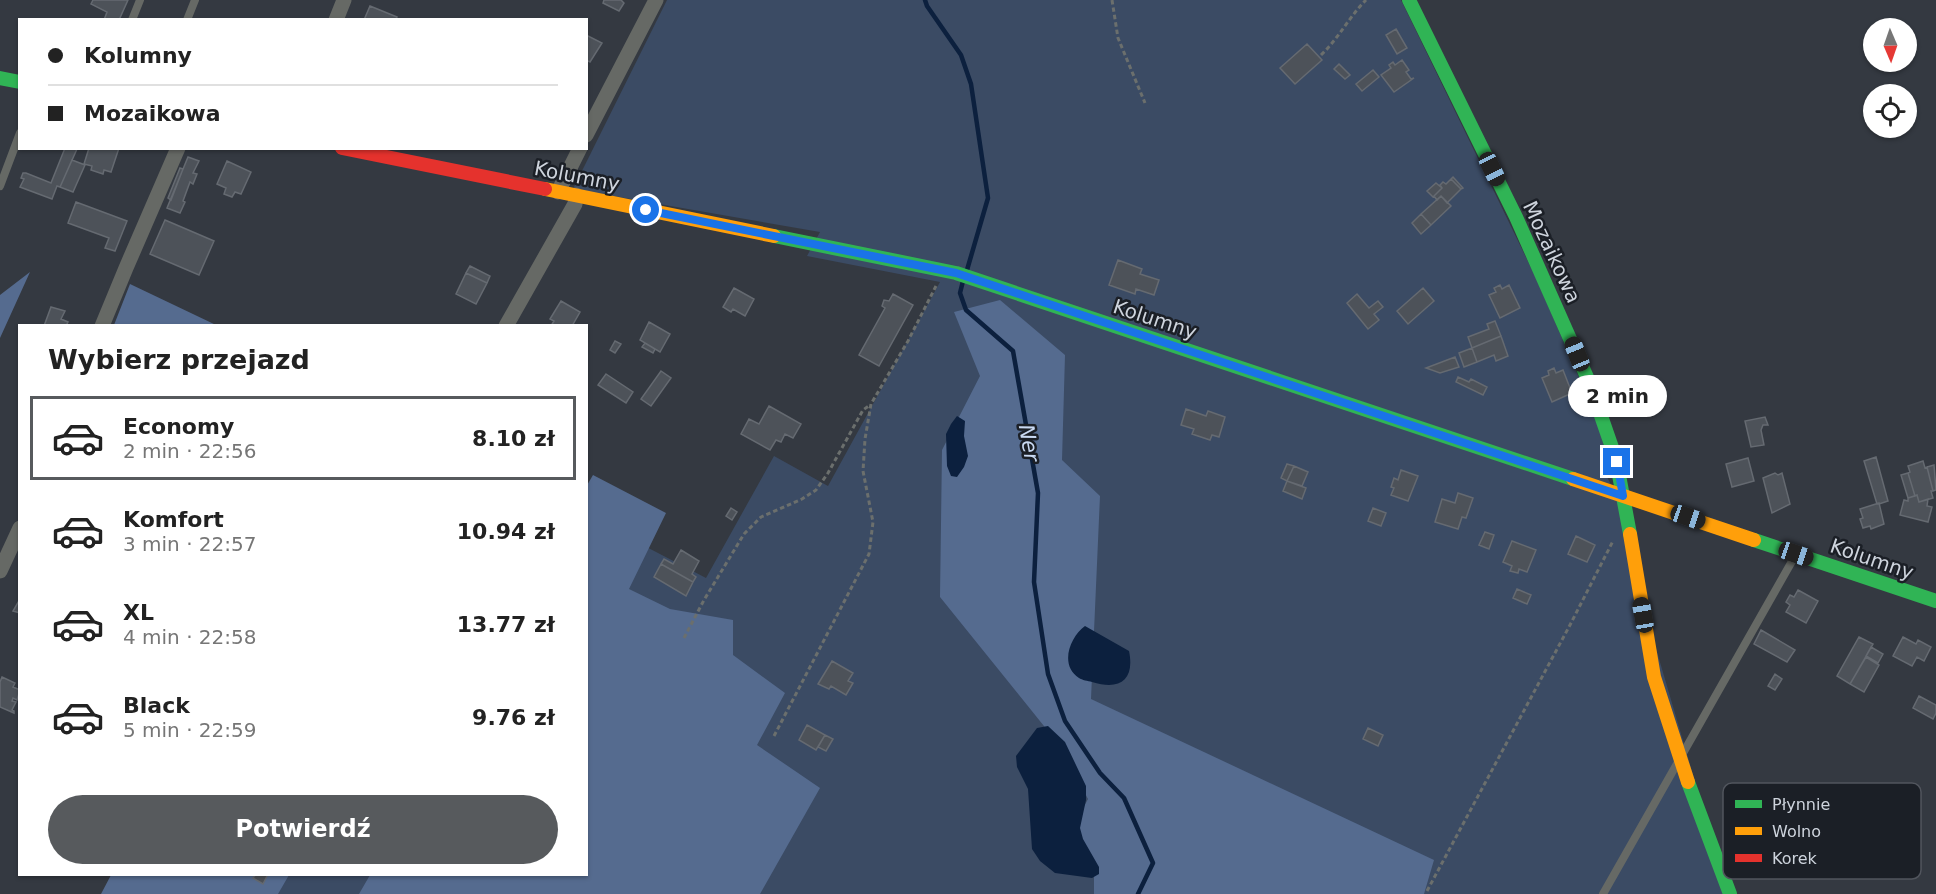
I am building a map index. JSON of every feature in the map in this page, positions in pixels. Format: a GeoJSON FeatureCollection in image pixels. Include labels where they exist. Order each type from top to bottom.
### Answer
{"type":"FeatureCollection","features":[{"type":"Feature","properties":{"kind":"street"},"geometry":{"type":"LineString","coordinates":[[337,18],[344,0]]}},
{"type":"Feature","properties":{"kind":"street"},"geometry":{"type":"LineString","coordinates":[[588,131],[656,0]]}},
{"type":"Feature","properties":{"kind":"street","name":"Mozaikowa"},"geometry":{"type":"LineString","coordinates":[[1409,0],[1554,299],[1592,390],[1617,462],[1654,677],[1680,760],[1723,875]]}},
{"type":"Feature","properties":{"kind":"street"},"geometry":{"type":"LineString","coordinates":[[0,78],[18,82]]}},
{"type":"Feature","properties":{"kind":"street"},"geometry":{"type":"LineString","coordinates":[[103,324],[177,150]]}},
{"type":"Feature","properties":{"kind":"street","name":"Kolumny"},"geometry":{"type":"LineString","coordinates":[[352,150],[950,272],[1936,601]]}},
{"type":"Feature","properties":{"kind":"street"},"geometry":{"type":"LineString","coordinates":[[558,192],[579,150]]}},
{"type":"Feature","properties":{"kind":"street"},"geometry":{"type":"LineString","coordinates":[[507,324],[575,204],[576,195]]}},
{"type":"Feature","properties":{"kind":"street"},"geometry":{"type":"LineString","coordinates":[[0,571],[18,532]]}},
{"type":"Feature","properties":{"kind":"street","name":"Mozaikowa"},"geometry":{"type":"LineString","coordinates":[[1724,879],[1730,894]]}},
{"type":"Feature","properties":{"kind":"lane"},"geometry":{"type":"LineString","coordinates":[[133,18],[140,0]]}},
{"type":"Feature","properties":{"kind":"lane"},"geometry":{"type":"LineString","coordinates":[[188,18],[195,0]]}},
{"type":"Feature","properties":{"kind":"lane"},"geometry":{"type":"LineString","coordinates":[[0,186],[18,138]]}},
{"type":"Feature","properties":{"kind":"lane"},"geometry":{"type":"LineString","coordinates":[[1603,894],[1796,554]]}},
{"type":"Feature","properties":{"kind":"path"},"geometry":{"type":"LineString","coordinates":[[1112,0],[1118,38],[1144,103]]}},
{"type":"Feature","properties":{"kind":"path"},"geometry":{"type":"LineString","coordinates":[[1321,55],[1335,42],[1357,9],[1366,0]]}},
{"type":"Feature","properties":{"kind":"path"},"geometry":{"type":"LineString","coordinates":[[774,736],[869,554],[873,522],[863,471],[865,439],[871,404],[950,272]]}},
{"type":"Feature","properties":{"kind":"path"},"geometry":{"type":"LineString","coordinates":[[684,638],[744,534],[761,517],[802,499],[816,490],[863,410],[871,404]]}},
{"type":"Feature","properties":{"kind":"path"},"geometry":{"type":"LineString","coordinates":[[1426,891],[1614,539]]}},
{"type":"Feature","properties":{"kind":"shaded area"},"geometry":{"type":"Polygon","coordinates":[[[667,0],[1401,0],[1536,278],[1597,419],[1608,462],[1605,473],[1626,514],[1630,560],[1728,894],[262,894],[272,876],[588,876],[588,517],[706,578],[774,456],[828,486],[940,282],[807,256],[820,232],[573,189],[667,0]]]}},
{"type":"Feature","properties":{"kind":"shaded area"},"geometry":{"type":"Polygon","coordinates":[[[30,272],[0,338],[0,295],[30,272]]]}},
{"type":"Feature","properties":{"kind":"shaded area"},"geometry":{"type":"Polygon","coordinates":[[[130,284],[214,324],[114,324],[130,284]]]}},
{"type":"Feature","properties":{"kind":"shaded area"},"geometry":{"type":"Polygon","coordinates":[[[1000,300],[1065,355],[1062,460],[1100,496],[1091,699],[1434,860],[1424,894],[1094,894],[1094,875],[1072,829],[1088,799],[1060,746],[940,597],[942,450],[980,376],[954,312],[1000,300]]]}},
{"type":"Feature","properties":{"kind":"shaded area"},"geometry":{"type":"Polygon","coordinates":[[[957,416],[965,421],[964,436],[968,456],[957,477],[951,476],[947,466],[946,434],[957,416]]]}},
{"type":"Feature","properties":{"kind":"shaded area"},"geometry":{"type":"Polygon","coordinates":[[[593,475],[666,513],[629,589],[670,609],[733,620],[733,655],[785,693],[757,745],[820,788],[760,894],[359,894],[369,876],[588,876],[588,484],[593,475]]]}},
{"type":"Feature","properties":{"kind":"shaded area"},"geometry":{"type":"Polygon","coordinates":[[[1085,626],[1129,651],[1130,669],[1123,681],[1118,684],[1102,684],[1079,678],[1073,672],[1069,666],[1069,651],[1075,637],[1085,626]]]}},
{"type":"Feature","properties":{"kind":"shaded area"},"geometry":{"type":"Polygon","coordinates":[[[1048,726],[1065,742],[1086,786],[1086,800],[1080,828],[1083,839],[1099,867],[1099,874],[1092,878],[1055,873],[1040,861],[1032,849],[1028,789],[1017,767],[1016,756],[1037,728],[1048,726]]]}},
{"type":"Feature","properties":{"kind":"shaded area"},"geometry":{"type":"Polygon","coordinates":[[[110,876],[288,876],[278,894],[101,894],[110,876]]]}},
{"type":"Feature","properties":{"kind":"building"},"geometry":{"type":"Polygon","coordinates":[[[93,0],[128,0],[120,18],[105,18],[107,12],[91,4],[93,0]]]}},
{"type":"Feature","properties":{"kind":"building"},"geometry":{"type":"Polygon","coordinates":[[[604,0],[621,0],[624,3],[619,11],[603,3],[604,0]]]}},
{"type":"Feature","properties":{"kind":"building"},"geometry":{"type":"Polygon","coordinates":[[[370,6],[397,17],[397,18],[365,18],[370,6]]]}},
{"type":"Feature","properties":{"kind":"building"},"geometry":{"type":"Polygon","coordinates":[[[1396,29],[1407,48],[1397,54],[1386,35],[1396,29]]]}},
{"type":"Feature","properties":{"kind":"building"},"geometry":{"type":"Polygon","coordinates":[[[588,36],[602,43],[590,62],[588,61],[588,36]]]}},
{"type":"Feature","properties":{"kind":"building"},"geometry":{"type":"Polygon","coordinates":[[[1307,44],[1322,60],[1295,84],[1280,68],[1307,44]]]}},
{"type":"Feature","properties":{"kind":"building"},"geometry":{"type":"Polygon","coordinates":[[[1402,60],[1409,70],[1406,72],[1411,79],[1414,78],[1394,92],[1381,75],[1391,68],[1389,65],[1393,62],[1395,65],[1402,60]]]}},
{"type":"Feature","properties":{"kind":"building"},"geometry":{"type":"Polygon","coordinates":[[[1339,64],[1350,75],[1345,79],[1334,69],[1339,64]]]}},
{"type":"Feature","properties":{"kind":"building"},"geometry":{"type":"Polygon","coordinates":[[[1373,70],[1379,77],[1362,91],[1356,84],[1373,70]]]}},
{"type":"Feature","properties":{"kind":"building"},"geometry":{"type":"Polygon","coordinates":[[[64,150],[77,150],[52,199],[20,187],[24,179],[21,178],[23,173],[51,183],[64,150]]]}},
{"type":"Feature","properties":{"kind":"building"},"geometry":{"type":"Polygon","coordinates":[[[88,150],[118,150],[111,172],[104,170],[103,174],[91,170],[92,166],[84,164],[88,150]]]}},
{"type":"Feature","properties":{"kind":"building"},"geometry":{"type":"Polygon","coordinates":[[[188,157],[199,161],[193,173],[197,174],[193,184],[190,182],[180,213],[167,208],[188,157]]]}},
{"type":"Feature","properties":{"kind":"building"},"geometry":{"type":"Polygon","coordinates":[[[72,160],[85,165],[73,192],[60,187],[72,160]]]}},
{"type":"Feature","properties":{"kind":"building"},"geometry":{"type":"Polygon","coordinates":[[[227,161],[251,172],[241,194],[235,192],[232,197],[224,194],[226,188],[217,184],[227,161]]]}},
{"type":"Feature","properties":{"kind":"building"},"geometry":{"type":"Polygon","coordinates":[[[180,168],[183,169],[171,200],[168,198],[180,168]]]}},
{"type":"Feature","properties":{"kind":"building"},"geometry":{"type":"Polygon","coordinates":[[[1453,177],[1463,188],[1461,189],[1451,179],[1453,177]]]}},
{"type":"Feature","properties":{"kind":"building"},"geometry":{"type":"Polygon","coordinates":[[[1451,179],[1461,189],[1447,203],[1441,196],[1437,200],[1434,196],[1442,188],[1440,185],[1443,182],[1446,184],[1451,179]]]}},
{"type":"Feature","properties":{"kind":"building"},"geometry":{"type":"Polygon","coordinates":[[[1436,183],[1442,188],[1433,197],[1427,191],[1436,183]]]}},
{"type":"Feature","properties":{"kind":"building"},"geometry":{"type":"Polygon","coordinates":[[[1441,196],[1451,206],[1431,225],[1421,214],[1441,196]]]}},
{"type":"Feature","properties":{"kind":"building"},"geometry":{"type":"Polygon","coordinates":[[[76,202],[127,221],[115,251],[105,248],[109,238],[68,223],[76,202]]]}},
{"type":"Feature","properties":{"kind":"building"},"geometry":{"type":"Polygon","coordinates":[[[1421,214],[1431,225],[1421,234],[1412,223],[1421,214]]]}},
{"type":"Feature","properties":{"kind":"building"},"geometry":{"type":"Polygon","coordinates":[[[165,220],[214,241],[199,275],[150,254],[165,220]]]}},
{"type":"Feature","properties":{"kind":"building"},"geometry":{"type":"Polygon","coordinates":[[[1118,260],[1142,269],[1140,274],[1159,280],[1154,295],[1136,289],[1135,294],[1109,285],[1118,260]]]}},
{"type":"Feature","properties":{"kind":"building"},"geometry":{"type":"Polygon","coordinates":[[[470,266],[490,276],[487,283],[466,273],[470,266]]]}},
{"type":"Feature","properties":{"kind":"building"},"geometry":{"type":"Polygon","coordinates":[[[466,273],[487,283],[476,304],[456,294],[466,273]]]}},
{"type":"Feature","properties":{"kind":"building"},"geometry":{"type":"Polygon","coordinates":[[[1500,285],[1502,289],[1509,285],[1520,308],[1500,318],[1489,295],[1496,292],[1494,288],[1500,285]]]}},
{"type":"Feature","properties":{"kind":"building"},"geometry":{"type":"Polygon","coordinates":[[[734,288],[754,299],[745,316],[733,309],[731,312],[723,307],[734,288]]]}},
{"type":"Feature","properties":{"kind":"building"},"geometry":{"type":"Polygon","coordinates":[[[1423,288],[1434,301],[1408,324],[1397,311],[1423,288]]]}},
{"type":"Feature","properties":{"kind":"building"},"geometry":{"type":"Polygon","coordinates":[[[893,294],[913,305],[879,366],[859,355],[885,308],[882,306],[884,300],[889,301],[893,294]]]}},
{"type":"Feature","properties":{"kind":"building"},"geometry":{"type":"Polygon","coordinates":[[[1357,294],[1369,308],[1378,301],[1383,307],[1374,314],[1379,320],[1368,329],[1347,303],[1357,294]]]}},
{"type":"Feature","properties":{"kind":"building"},"geometry":{"type":"Polygon","coordinates":[[[561,301],[580,312],[573,324],[552,324],[554,321],[550,319],[561,301]]]}},
{"type":"Feature","properties":{"kind":"building"},"geometry":{"type":"Polygon","coordinates":[[[51,307],[65,311],[61,319],[68,322],[67,324],[45,324],[51,307]]]}},
{"type":"Feature","properties":{"kind":"building"},"geometry":{"type":"Polygon","coordinates":[[[1495,321],[1501,336],[1472,348],[1468,337],[1489,329],[1487,324],[1495,321]]]}},
{"type":"Feature","properties":{"kind":"building"},"geometry":{"type":"Polygon","coordinates":[[[649,322],[670,334],[660,352],[640,340],[649,322]]]}},
{"type":"Feature","properties":{"kind":"building"},"geometry":{"type":"Polygon","coordinates":[[[1501,336],[1508,356],[1496,361],[1494,355],[1477,362],[1472,348],[1501,336]]]}},
{"type":"Feature","properties":{"kind":"building"},"geometry":{"type":"Polygon","coordinates":[[[615,341],[621,344],[615,353],[610,350],[615,341]]]}},
{"type":"Feature","properties":{"kind":"building"},"geometry":{"type":"Polygon","coordinates":[[[645,343],[655,349],[653,353],[642,347],[645,343]]]}},
{"type":"Feature","properties":{"kind":"building"},"geometry":{"type":"Polygon","coordinates":[[[1472,348],[1477,362],[1464,367],[1459,353],[1472,348]]]}},
{"type":"Feature","properties":{"kind":"building"},"geometry":{"type":"Polygon","coordinates":[[[1455,357],[1459,367],[1440,373],[1426,368],[1455,357]]]}},
{"type":"Feature","properties":{"kind":"building"},"geometry":{"type":"Polygon","coordinates":[[[1554,368],[1556,373],[1563,370],[1572,393],[1552,402],[1542,378],[1549,375],[1548,371],[1554,368]]]}},
{"type":"Feature","properties":{"kind":"building"},"geometry":{"type":"Polygon","coordinates":[[[661,371],[671,378],[651,406],[641,399],[661,371]]]}},
{"type":"Feature","properties":{"kind":"building"},"geometry":{"type":"Polygon","coordinates":[[[606,374],[633,392],[626,403],[598,385],[606,374]]]}},
{"type":"Feature","properties":{"kind":"building"},"geometry":{"type":"Polygon","coordinates":[[[1458,377],[1469,382],[1471,379],[1487,387],[1483,395],[1456,382],[1458,377]]]}},
{"type":"Feature","properties":{"kind":"building"},"geometry":{"type":"Polygon","coordinates":[[[769,406],[801,424],[793,438],[785,434],[781,442],[776,440],[770,450],[741,434],[749,419],[759,424],[769,406]]]}},
{"type":"Feature","properties":{"kind":"building"},"geometry":{"type":"Polygon","coordinates":[[[1186,409],[1206,416],[1208,411],[1225,417],[1219,437],[1212,435],[1210,440],[1192,434],[1194,429],[1181,425],[1186,409]]]}},
{"type":"Feature","properties":{"kind":"building"},"geometry":{"type":"Polygon","coordinates":[[[1765,417],[1768,425],[1763,425],[1761,430],[1764,445],[1751,447],[1745,421],[1765,417]]]}},
{"type":"Feature","properties":{"kind":"building"},"geometry":{"type":"Polygon","coordinates":[[[1876,457],[1888,501],[1879,504],[1877,504],[1864,461],[1876,457]]]}},
{"type":"Feature","properties":{"kind":"building"},"geometry":{"type":"Polygon","coordinates":[[[1748,458],[1754,481],[1732,487],[1726,464],[1748,458]]]}},
{"type":"Feature","properties":{"kind":"building"},"geometry":{"type":"Polygon","coordinates":[[[1923,461],[1925,468],[1927,467],[1933,498],[1919,502],[1917,495],[1915,496],[1908,466],[1923,461]]]}},
{"type":"Feature","properties":{"kind":"building"},"geometry":{"type":"Polygon","coordinates":[[[1287,464],[1294,466],[1287,481],[1281,478],[1287,464]]]}},
{"type":"Feature","properties":{"kind":"building"},"geometry":{"type":"Polygon","coordinates":[[[1934,465],[1936,490],[1933,491],[1927,467],[1934,465]]]}},
{"type":"Feature","properties":{"kind":"building"},"geometry":{"type":"Polygon","coordinates":[[[1294,466],[1308,472],[1302,486],[1287,481],[1294,466]]]}},
{"type":"Feature","properties":{"kind":"building"},"geometry":{"type":"Polygon","coordinates":[[[1401,470],[1418,476],[1408,501],[1391,495],[1394,478],[1398,480],[1401,470]]]}},
{"type":"Feature","properties":{"kind":"building"},"geometry":{"type":"Polygon","coordinates":[[[1775,473],[1778,475],[1782,473],[1790,504],[1772,513],[1763,478],[1775,473]]]}},
{"type":"Feature","properties":{"kind":"building"},"geometry":{"type":"Polygon","coordinates":[[[1908,473],[1915,496],[1908,498],[1901,475],[1908,473]]]}},
{"type":"Feature","properties":{"kind":"building"},"geometry":{"type":"Polygon","coordinates":[[[1287,481],[1306,488],[1302,499],[1283,491],[1287,481]]]}},
{"type":"Feature","properties":{"kind":"building"},"geometry":{"type":"Polygon","coordinates":[[[1458,493],[1473,498],[1466,518],[1462,517],[1458,529],[1435,522],[1442,499],[1455,503],[1458,493]]]}},
{"type":"Feature","properties":{"kind":"building"},"geometry":{"type":"Polygon","coordinates":[[[1917,495],[1919,502],[1928,499],[1927,506],[1932,507],[1928,522],[1900,515],[1904,500],[1908,501],[1908,498],[1917,495]]]}},
{"type":"Feature","properties":{"kind":"building"},"geometry":{"type":"Polygon","coordinates":[[[1879,503],[1884,524],[1871,529],[1870,526],[1863,528],[1860,509],[1879,503]]]}},
{"type":"Feature","properties":{"kind":"building"},"geometry":{"type":"Polygon","coordinates":[[[731,508],[737,512],[732,520],[726,516],[731,508]]]}},
{"type":"Feature","properties":{"kind":"building"},"geometry":{"type":"Polygon","coordinates":[[[1373,508],[1386,513],[1381,526],[1368,521],[1373,508]]]}},
{"type":"Feature","properties":{"kind":"building"},"geometry":{"type":"Polygon","coordinates":[[[1485,532],[1494,535],[1489,549],[1479,545],[1485,532]]]}},
{"type":"Feature","properties":{"kind":"building"},"geometry":{"type":"Polygon","coordinates":[[[1576,536],[1595,545],[1587,562],[1568,554],[1576,536]]]}},
{"type":"Feature","properties":{"kind":"building"},"geometry":{"type":"Polygon","coordinates":[[[1512,541],[1536,550],[1527,572],[1519,569],[1518,573],[1510,571],[1512,566],[1503,562],[1512,541]]]}},
{"type":"Feature","properties":{"kind":"building"},"geometry":{"type":"Polygon","coordinates":[[[681,550],[699,561],[692,574],[696,577],[693,582],[661,564],[664,559],[673,564],[681,550]]]}},
{"type":"Feature","properties":{"kind":"building"},"geometry":{"type":"Polygon","coordinates":[[[661,564],[693,582],[686,596],[654,577],[661,564]]]}},
{"type":"Feature","properties":{"kind":"building"},"geometry":{"type":"Polygon","coordinates":[[[1517,589],[1531,595],[1527,604],[1513,598],[1517,589]]]}},
{"type":"Feature","properties":{"kind":"building"},"geometry":{"type":"Polygon","coordinates":[[[1798,590],[1818,601],[1806,623],[1786,612],[1790,605],[1786,602],[1790,595],[1794,597],[1798,590]]]}},
{"type":"Feature","properties":{"kind":"building"},"geometry":{"type":"Polygon","coordinates":[[[18,602],[18,612],[13,611],[18,602]]]}},
{"type":"Feature","properties":{"kind":"building"},"geometry":{"type":"Polygon","coordinates":[[[1761,630],[1795,650],[1787,662],[1754,644],[1761,630]]]}},
{"type":"Feature","properties":{"kind":"building"},"geometry":{"type":"Polygon","coordinates":[[[1859,637],[1873,644],[1850,684],[1837,676],[1859,637]]]}},
{"type":"Feature","properties":{"kind":"building"},"geometry":{"type":"Polygon","coordinates":[[[1903,637],[1916,644],[1918,640],[1931,647],[1924,661],[1917,657],[1912,666],[1893,656],[1903,637]]]}},
{"type":"Feature","properties":{"kind":"building"},"geometry":{"type":"Polygon","coordinates":[[[1871,647],[1883,654],[1878,663],[1866,656],[1871,647]]]}},
{"type":"Feature","properties":{"kind":"building"},"geometry":{"type":"Polygon","coordinates":[[[1866,657],[1879,665],[1864,692],[1850,684],[1866,657]]]}},
{"type":"Feature","properties":{"kind":"building"},"geometry":{"type":"Polygon","coordinates":[[[832,661],[853,673],[848,681],[853,683],[846,695],[831,686],[829,689],[818,684],[832,661]]]}},
{"type":"Feature","properties":{"kind":"building"},"geometry":{"type":"Polygon","coordinates":[[[1775,674],[1782,679],[1775,690],[1768,686],[1775,674]]]}},
{"type":"Feature","properties":{"kind":"building"},"geometry":{"type":"Polygon","coordinates":[[[2,677],[15,683],[13,687],[18,689],[17,700],[13,698],[12,701],[16,702],[12,710],[14,713],[0,707],[2,677]]]}},
{"type":"Feature","properties":{"kind":"building"},"geometry":{"type":"Polygon","coordinates":[[[1919,696],[1936,705],[1933,719],[1913,708],[1919,696]]]}},
{"type":"Feature","properties":{"kind":"building"},"geometry":{"type":"Polygon","coordinates":[[[807,725],[825,735],[816,750],[799,740],[807,725]]]}},
{"type":"Feature","properties":{"kind":"building"},"geometry":{"type":"Polygon","coordinates":[[[1368,728],[1383,735],[1378,746],[1363,739],[1368,728]]]}},
{"type":"Feature","properties":{"kind":"building"},"geometry":{"type":"Polygon","coordinates":[[[825,735],[833,739],[826,751],[818,747],[825,735]]]}},
{"type":"Feature","properties":{"kind":"building"},"geometry":{"type":"Polygon","coordinates":[[[254,876],[267,876],[263,884],[253,878],[254,876]]]}},
{"type":"Feature","properties":{"kind":"waterway","name":"Ner"},"geometry":{"type":"LineString","coordinates":[[925,0],[961,55],[971,84],[988,198],[967,270]]}},
{"type":"Feature","properties":{"kind":"waterway","name":"Ner"},"geometry":{"type":"LineString","coordinates":[[963,281],[960,293],[966,310],[1013,351],[1038,493],[1034,582],[1048,674],[1065,721],[1100,773],[1124,798],[1153,863],[1138,894]]}},
{"type":"Feature","properties":{"kind":"traffic: fast"},"geometry":{"type":"LineString","coordinates":[[1409,0],[1516,217],[1590,384],[1616,459],[1630,534]]}},
{"type":"Feature","properties":{"kind":"traffic: fast"},"geometry":{"type":"LineString","coordinates":[[0,78],[18,82]]}},
{"type":"Feature","properties":{"kind":"traffic: fast"},"geometry":{"type":"LineString","coordinates":[[774,236],[956,273],[1573,479]]}},
{"type":"Feature","properties":{"kind":"traffic: fast"},"geometry":{"type":"LineString","coordinates":[[1754,540],[1936,601]]}},
{"type":"Feature","properties":{"kind":"traffic: fast"},"geometry":{"type":"LineString","coordinates":[[1688,782],[1723,875]]}},
{"type":"Feature","properties":{"kind":"traffic: fast"},"geometry":{"type":"LineString","coordinates":[[1724,879],[1730,894]]}},
{"type":"Feature","properties":{"kind":"traffic: slow"},"geometry":{"type":"LineString","coordinates":[[545,189],[774,236]]}},
{"type":"Feature","properties":{"kind":"traffic: slow"},"geometry":{"type":"LineString","coordinates":[[1573,479],[1754,540]]}},
{"type":"Feature","properties":{"kind":"traffic: slow"},"geometry":{"type":"LineString","coordinates":[[1630,534],[1654,677],[1688,782]]}},
{"type":"Feature","properties":{"kind":"traffic: jam"},"geometry":{"type":"LineString","coordinates":[[352,150],[545,189]]}},
{"type":"Feature","properties":{"kind":"route"},"geometry":{"type":"LineString","coordinates":[[646,210],[956,273],[1623,496],[1622,479],[1617,462]]}}]}
